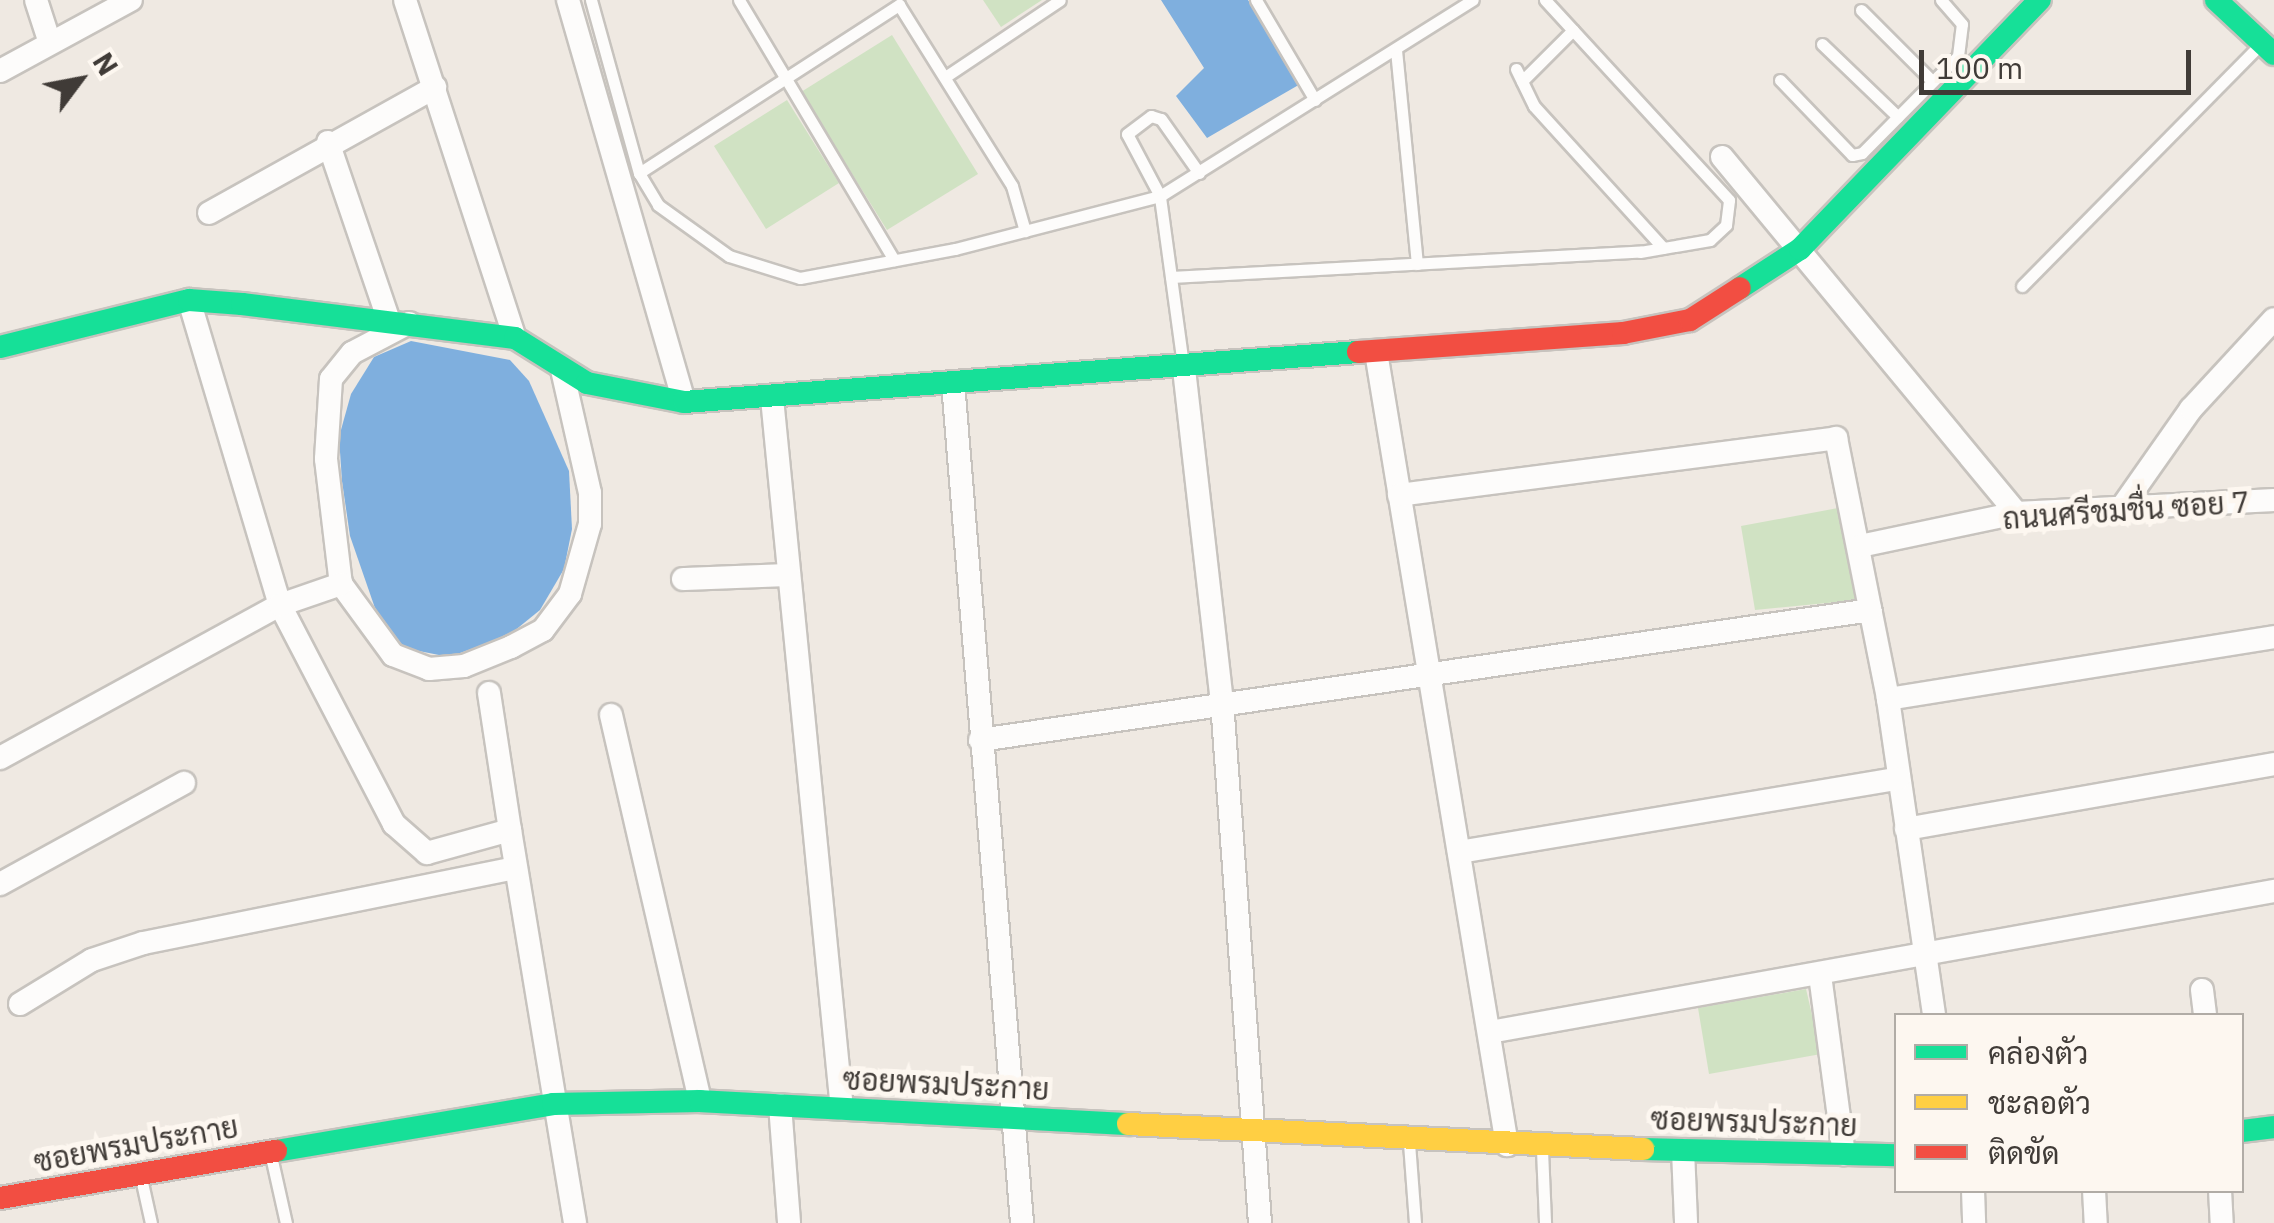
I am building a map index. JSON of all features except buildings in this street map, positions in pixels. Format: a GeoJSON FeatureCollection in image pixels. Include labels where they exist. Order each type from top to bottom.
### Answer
{"type":"FeatureCollection","features":[{"type":"Feature","properties":{"kind":"street"},"geometry":{"type":"LineString","coordinates":[[36,0],[50,43]]}},
{"type":"Feature","properties":{"kind":"street"},"geometry":{"type":"LineString","coordinates":[[0,70],[131,0]]}},
{"type":"Feature","properties":{"kind":"street"},"geometry":{"type":"LineString","coordinates":[[405,0],[515,338]]}},
{"type":"Feature","properties":{"kind":"street"},"geometry":{"type":"LineString","coordinates":[[568,0],[684,402]]}},
{"type":"Feature","properties":{"kind":"street"},"geometry":{"type":"LineString","coordinates":[[0,347],[189,300],[515,338],[588,384],[684,402],[1184,369],[1623,333],[1690,320],[1800,249],[2040,0]]}},
{"type":"Feature","properties":{"kind":"street"},"geometry":{"type":"LineString","coordinates":[[2216,0],[2268,49]]}},
{"type":"Feature","properties":{"kind":"street"},"geometry":{"type":"LineString","coordinates":[[209,213],[328,142],[435,88]]}},
{"type":"Feature","properties":{"kind":"street"},"geometry":{"type":"LineString","coordinates":[[328,142],[399,322]]}},
{"type":"Feature","properties":{"kind":"street"},"geometry":{"type":"LineString","coordinates":[[1722,157],[2017,513]]}},
{"type":"Feature","properties":{"kind":"street"},"geometry":{"type":"LineString","coordinates":[[189,300],[280,604],[394,824],[412,846],[427,853],[510,830]]}},
{"type":"Feature","properties":{"kind":"street"},"geometry":{"type":"LineString","coordinates":[[2122,507],[2191,409],[2274,319]]}},
{"type":"Feature","properties":{"kind":"street"},"geometry":{"type":"LineString","coordinates":[[399,322],[352,353],[331,378],[326,460],[342,584],[393,654],[429,668],[464,666],[544,630],[570,594],[590,524],[590,493],[562,370]]}},
{"type":"Feature","properties":{"kind":"street"},"geometry":{"type":"LineString","coordinates":[[1376,352],[1506,1144]]}},
{"type":"Feature","properties":{"kind":"street"},"geometry":{"type":"LineString","coordinates":[[1184,369],[1222,702],[1260,1223]]}},
{"type":"Feature","properties":{"kind":"street"},"geometry":{"type":"LineString","coordinates":[[953,383],[1022,1223]]}},
{"type":"Feature","properties":{"kind":"street"},"geometry":{"type":"LineString","coordinates":[[772,398],[842,1109]]}},
{"type":"Feature","properties":{"kind":"street"},"geometry":{"type":"LineString","coordinates":[[1399,495],[1836,438],[1888,699],[1934,1013]]}},
{"type":"Feature","properties":{"kind":"street","name":"ถนนศรีชมชื่น ซอย 7"},"geometry":{"type":"LineString","coordinates":[[1860,546],[2017,513],[2274,500]]}},
{"type":"Feature","properties":{"kind":"street"},"geometry":{"type":"LineString","coordinates":[[682,579],[789,575]]}},
{"type":"Feature","properties":{"kind":"street"},"geometry":{"type":"LineString","coordinates":[[0,758],[280,604],[342,584]]}},
{"type":"Feature","properties":{"kind":"street"},"geometry":{"type":"LineString","coordinates":[[980,740],[1871,610]]}},
{"type":"Feature","properties":{"kind":"street"},"geometry":{"type":"LineString","coordinates":[[1888,699],[2274,637]]}},
{"type":"Feature","properties":{"kind":"street"},"geometry":{"type":"LineString","coordinates":[[490,693],[575,1223]]}},
{"type":"Feature","properties":{"kind":"street"},"geometry":{"type":"LineString","coordinates":[[611,715],[700,1100]]}},
{"type":"Feature","properties":{"kind":"street"},"geometry":{"type":"LineString","coordinates":[[1906,828],[2274,764]]}},
{"type":"Feature","properties":{"kind":"street"},"geometry":{"type":"LineString","coordinates":[[1459,852],[1899,778]]}},
{"type":"Feature","properties":{"kind":"street"},"geometry":{"type":"LineString","coordinates":[[0,884],[184,783]]}},
{"type":"Feature","properties":{"kind":"street"},"geometry":{"type":"LineString","coordinates":[[20,1004],[92,960],[143,943],[516,868]]}},
{"type":"Feature","properties":{"kind":"street"},"geometry":{"type":"LineString","coordinates":[[1490,1032],[2274,891]]}},
{"type":"Feature","properties":{"kind":"street"},"geometry":{"type":"LineString","coordinates":[[1820,975],[1844,1154]]}},
{"type":"Feature","properties":{"kind":"street"},"geometry":{"type":"LineString","coordinates":[[2202,990],[2204,1013]]}},
{"type":"Feature","properties":{"kind":"street","name":"ซอยพรมประกาย"},"geometry":{"type":"LineString","coordinates":[[0,1198],[553,1104],[700,1100],[1542,1146],[1894,1156]]}},
{"type":"Feature","properties":{"kind":"street"},"geometry":{"type":"LineString","coordinates":[[780,1105],[789,1223]]}},
{"type":"Feature","properties":{"kind":"street"},"geometry":{"type":"LineString","coordinates":[[2244,1131],[2274,1127]]}},
{"type":"Feature","properties":{"kind":"street"},"geometry":{"type":"LineString","coordinates":[[1682,1150],[1686,1223]]}},
{"type":"Feature","properties":{"kind":"street"},"geometry":{"type":"LineString","coordinates":[[1973,1193],[1974,1223]]}},
{"type":"Feature","properties":{"kind":"street"},"geometry":{"type":"LineString","coordinates":[[2094,1193],[2096,1223]]}},
{"type":"Feature","properties":{"kind":"street"},"geometry":{"type":"LineString","coordinates":[[2220,1193],[2222,1223]]}},
{"type":"Feature","properties":{"kind":"lane"},"geometry":{"type":"LineString","coordinates":[[591,0],[639,173],[658,205],[729,256],[800,278],[894,260],[1160,196],[1473,0]]}},
{"type":"Feature","properties":{"kind":"lane"},"geometry":{"type":"LineString","coordinates":[[738,0],[894,260]]}},
{"type":"Feature","properties":{"kind":"lane"},"geometry":{"type":"LineString","coordinates":[[945,77],[1060,0]]}},
{"type":"Feature","properties":{"kind":"lane"},"geometry":{"type":"LineString","coordinates":[[1256,0],[1315,100]]}},
{"type":"Feature","properties":{"kind":"lane"},"geometry":{"type":"LineString","coordinates":[[1171,277],[1663,248],[1710,240],[1726,226],[1729,200],[1546,0]]}},
{"type":"Feature","properties":{"kind":"lane"},"geometry":{"type":"LineString","coordinates":[[1780,80],[1852,155],[1898,117],[1958,56],[1964,40],[1962,24],[1941,0]]}},
{"type":"Feature","properties":{"kind":"lane"},"geometry":{"type":"LineString","coordinates":[[639,173],[898,2],[1012,186],[1025,230]]}},
{"type":"Feature","properties":{"kind":"lane"},"geometry":{"type":"LineString","coordinates":[[1861,10],[1932,81]]}},
{"type":"Feature","properties":{"kind":"lane"},"geometry":{"type":"LineString","coordinates":[[1522,82],[1574,30]]}},
{"type":"Feature","properties":{"kind":"lane"},"geometry":{"type":"LineString","coordinates":[[1822,44],[1898,117]]}},
{"type":"Feature","properties":{"kind":"lane"},"geometry":{"type":"LineString","coordinates":[[2022,286],[2268,49]]}},
{"type":"Feature","properties":{"kind":"lane"},"geometry":{"type":"LineString","coordinates":[[1396,50],[1417,264]]}},
{"type":"Feature","properties":{"kind":"lane"},"geometry":{"type":"LineString","coordinates":[[1516,69],[1534,106],[1663,248]]}},
{"type":"Feature","properties":{"kind":"lane"},"geometry":{"type":"LineString","coordinates":[[1184,369],[1160,196],[1126,134],[1138,121],[1161,119],[1198,173]]}},
{"type":"Feature","properties":{"kind":"lane"},"geometry":{"type":"LineString","coordinates":[[1409,1139],[1414,1223]]}},
{"type":"Feature","properties":{"kind":"lane"},"geometry":{"type":"LineString","coordinates":[[1542,1146],[1545,1223]]}},
{"type":"Feature","properties":{"kind":"lane"},"geometry":{"type":"LineString","coordinates":[[270,1152],[286,1223]]}},
{"type":"Feature","properties":{"kind":"lane"},"geometry":{"type":"LineString","coordinates":[[140,1174],[152,1223]]}},
{"type":"Feature","properties":{"kind":"green space"},"geometry":{"type":"Polygon","coordinates":[[[983,0],[1042,0],[1001,27],[983,0]]]}},
{"type":"Feature","properties":{"kind":"green space"},"geometry":{"type":"Polygon","coordinates":[[[892,35],[978,174],[887,230],[801,92],[892,35]]]}},
{"type":"Feature","properties":{"kind":"green space"},"geometry":{"type":"Polygon","coordinates":[[[787,100],[839,183],[766,229],[714,146],[787,100]]]}},
{"type":"Feature","properties":{"kind":"green space"},"geometry":{"type":"Polygon","coordinates":[[[1838,508],[1858,600],[1755,610],[1741,526],[1838,508]]]}},
{"type":"Feature","properties":{"kind":"green space"},"geometry":{"type":"Polygon","coordinates":[[[1806,989],[1821,1054],[1709,1074],[1698,1008],[1806,989]]]}},
{"type":"Feature","properties":{"kind":"water"},"geometry":{"type":"Polygon","coordinates":[[[1161,0],[1248,0],[1302,83],[1207,138],[1176,96],[1204,68],[1161,0]]]}},
{"type":"Feature","properties":{"kind":"water"},"geometry":{"type":"Polygon","coordinates":[[[411,341],[510,360],[529,381],[569,471],[572,529],[564,569],[540,610],[508,636],[449,657],[404,648],[376,611],[350,536],[342,481],[339,437],[351,394],[374,357],[411,341]]]}},
{"type":"Feature","properties":{"kind":"traffic: fast"},"geometry":{"type":"LineString","coordinates":[[1740,288],[1800,249],[2040,0]]}},
{"type":"Feature","properties":{"kind":"traffic: fast"},"geometry":{"type":"LineString","coordinates":[[2216,0],[2274,54]]}},
{"type":"Feature","properties":{"kind":"traffic: fast"},"geometry":{"type":"LineString","coordinates":[[0,347],[189,300],[242,304],[515,338],[587,383],[684,402],[1358,352]]}},
{"type":"Feature","properties":{"kind":"traffic: fast"},"geometry":{"type":"LineString","coordinates":[[276,1151],[553,1104],[700,1101],[1128,1124]]}},
{"type":"Feature","properties":{"kind":"traffic: fast"},"geometry":{"type":"LineString","coordinates":[[2244,1131],[2274,1127]]}},
{"type":"Feature","properties":{"kind":"traffic: fast"},"geometry":{"type":"LineString","coordinates":[[1643,1149],[1894,1155]]}},
{"type":"Feature","properties":{"kind":"traffic: slow"},"geometry":{"type":"LineString","coordinates":[[1128,1124],[1643,1149]]}},
{"type":"Feature","properties":{"kind":"traffic: jam"},"geometry":{"type":"LineString","coordinates":[[1358,352],[1623,333],[1690,320],[1740,288]]}},
{"type":"Feature","properties":{"kind":"traffic: jam"},"geometry":{"type":"LineString","coordinates":[[0,1198],[276,1151]]}}]}
